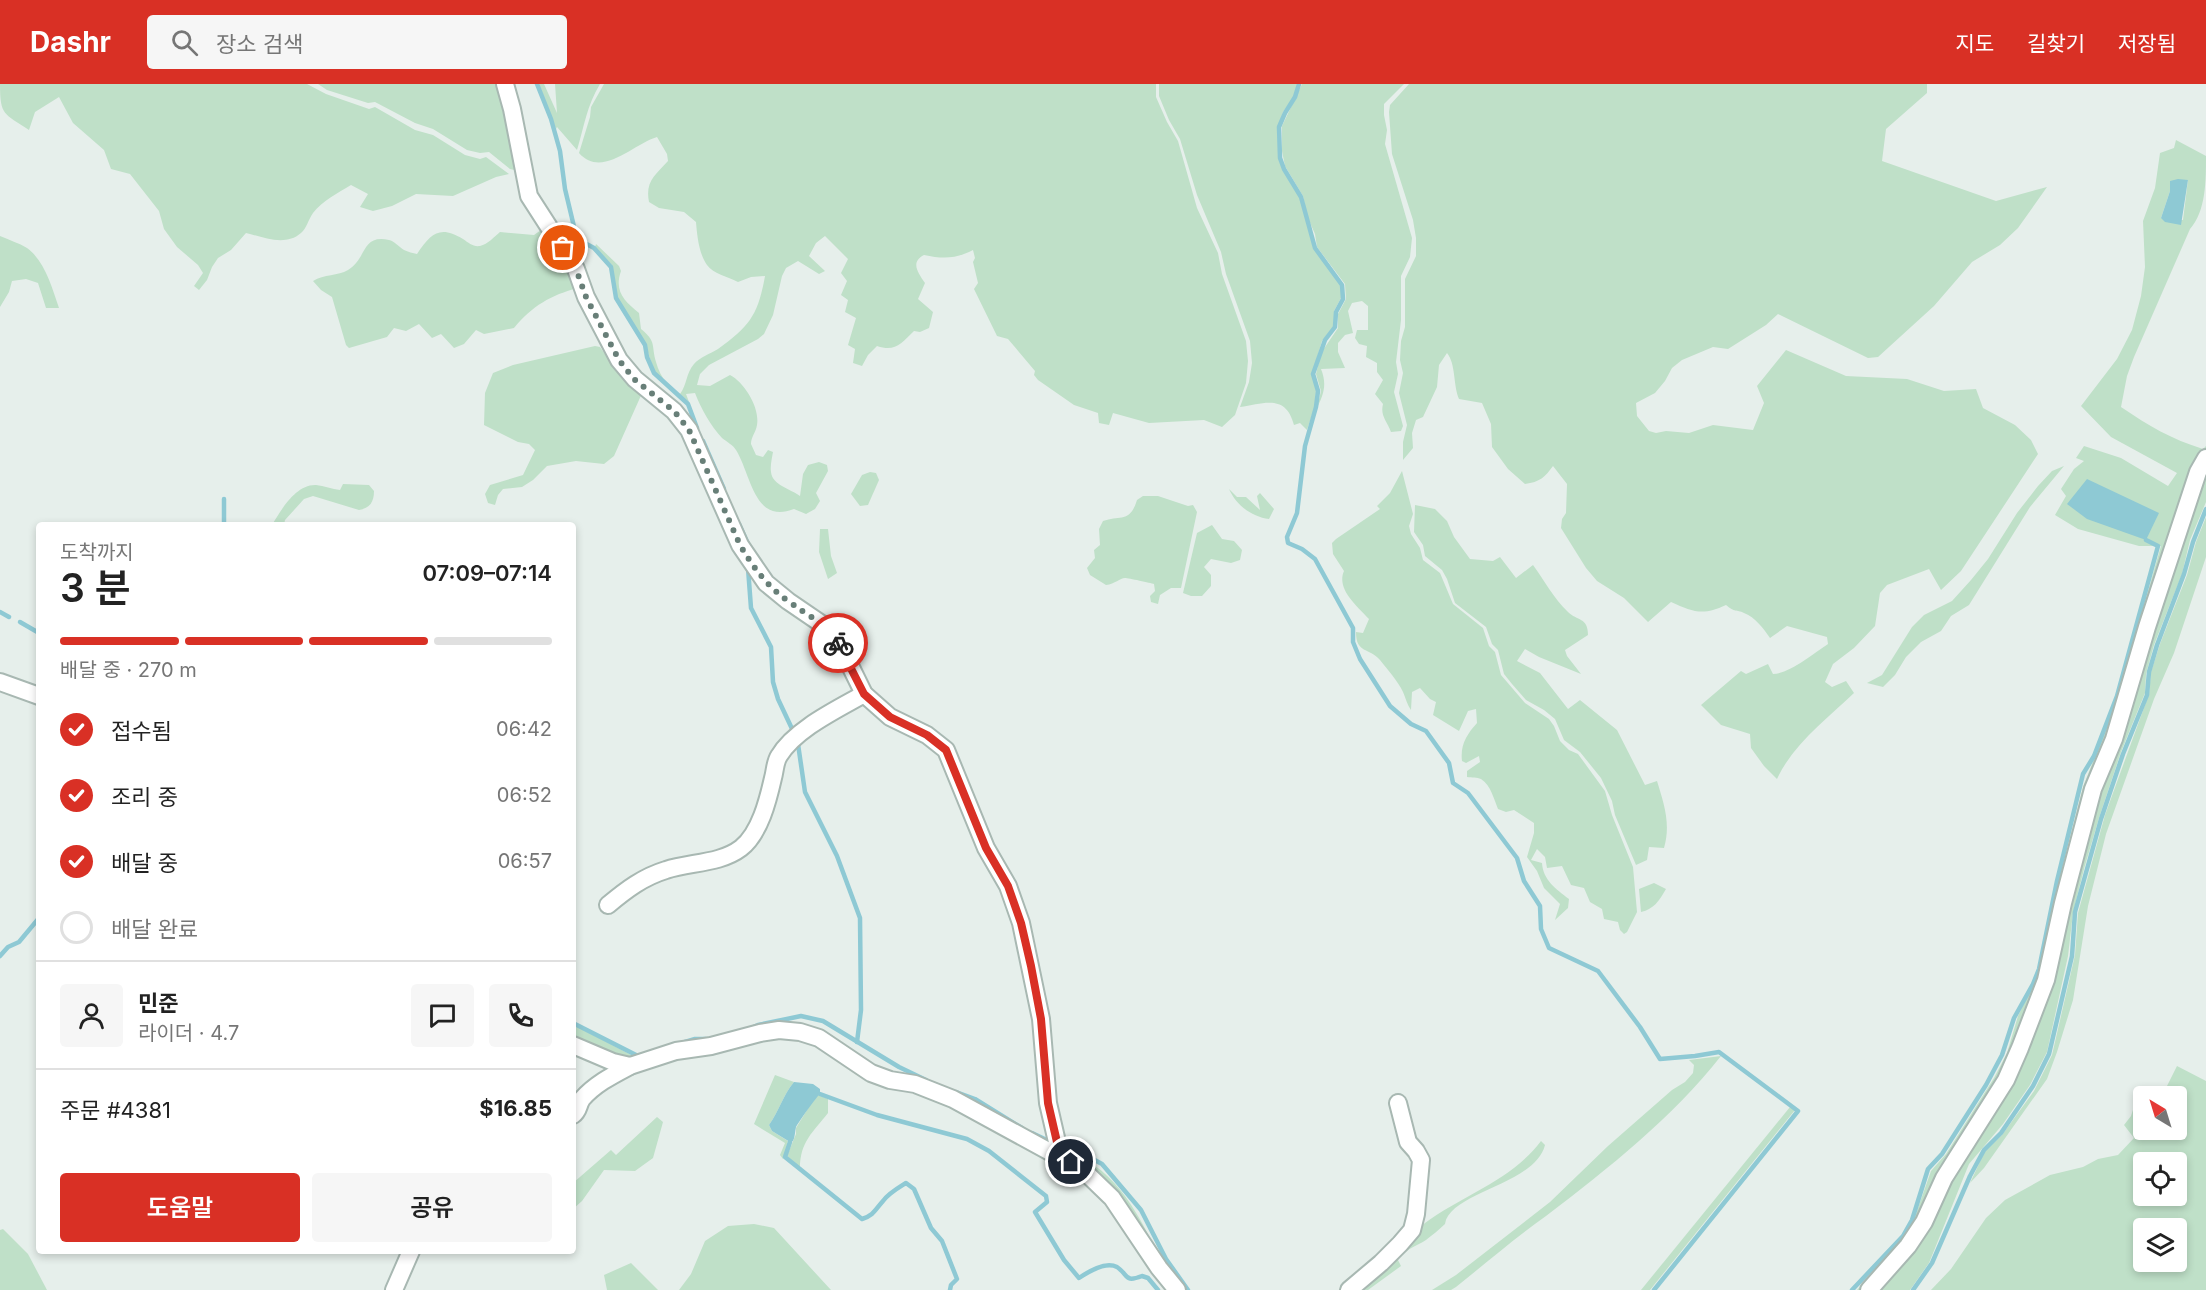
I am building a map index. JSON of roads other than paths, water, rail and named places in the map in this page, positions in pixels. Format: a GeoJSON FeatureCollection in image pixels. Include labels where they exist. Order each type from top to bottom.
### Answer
{"type":"FeatureCollection","features":[{"type":"Feature","properties":{"kind":"street"},"geometry":{"type":"LineString","coordinates":[[505,84],[529,196],[576,269],[586,297],[619,360],[634,379],[674,411],[689,430],[740,545],[750,561],[766,583],[829,629],[840,645],[864,694],[890,717],[927,735],[946,750],[986,848],[1008,886],[1021,923],[1041,1019],[1048,1103],[1060,1155]]}},
{"type":"Feature","properties":{"kind":"street"},"geometry":{"type":"LineString","coordinates":[[1869,1290],[1908,1246],[1924,1222],[1944,1178],[2006,1080],[2020,1048],[2046,980],[2063,903],[2093,789],[2114,739],[2147,627],[2198,472],[2206,458]]}},
{"type":"Feature","properties":{"kind":"street"},"geometry":{"type":"LineString","coordinates":[[0,682],[36,695]]}},
{"type":"Feature","properties":{"kind":"street"},"geometry":{"type":"LineString","coordinates":[[608,905],[633,884],[649,876],[667,869],[722,857],[742,848],[765,812],[778,757],[796,738],[827,715],[864,694]]}},
{"type":"Feature","properties":{"kind":"street"},"geometry":{"type":"LineString","coordinates":[[576,1113],[581,1101],[602,1081],[630,1066],[676,1051],[711,1046],[760,1033],[779,1030],[800,1032],[819,1038],[871,1073],[890,1080],[915,1084],[953,1098],[1060,1155],[1083,1170],[1112,1198],[1159,1268],[1177,1290]]}},
{"type":"Feature","properties":{"kind":"street"},"geometry":{"type":"LineString","coordinates":[[576,1046],[613,1062],[630,1066]]}},
{"type":"Feature","properties":{"kind":"street"},"geometry":{"type":"LineString","coordinates":[[1349,1290],[1381,1263],[1412,1230],[1416,1214],[1421,1160],[1416,1150],[1408,1142],[1398,1103]]}},
{"type":"Feature","properties":{"kind":"street"},"geometry":{"type":"LineString","coordinates":[[394,1290],[410,1254]]}},
{"type":"Feature","properties":{"kind":"water"},"geometry":{"type":"Polygon","coordinates":[[[2188,180],[2181,225],[2165,222],[2161,218],[2170,191],[2170,181],[2188,180]]]}},
{"type":"Feature","properties":{"kind":"water"},"geometry":{"type":"Polygon","coordinates":[[[2087,479],[2159,513],[2146,540],[2087,519],[2067,504],[2087,479]]]}},
{"type":"Feature","properties":{"kind":"water"},"geometry":{"type":"Polygon","coordinates":[[[794,1082],[813,1084],[820,1089],[820,1094],[797,1125],[793,1141],[790,1142],[772,1131],[769,1125],[794,1082]]]}},
{"type":"Feature","properties":{"kind":"waterway"},"geometry":{"type":"LineString","coordinates":[[537,84],[551,119],[560,151],[565,189],[576,235],[581,241],[594,248],[611,267],[616,298],[645,345],[654,373],[688,404],[697,428]]}},
{"type":"Feature","properties":{"kind":"waterway"},"geometry":{"type":"LineString","coordinates":[[1299,84],[1295,97],[1279,127],[1280,158],[1301,197],[1315,248],[1342,285],[1343,299],[1336,312],[1335,327],[1325,340],[1313,374],[1318,391],[1316,407],[1305,446],[1297,513],[1287,537],[1288,543],[1302,549],[1315,559],[1353,628],[1353,642],[1360,659],[1390,706],[1411,724],[1426,731],[1449,763],[1453,783],[1468,793],[1517,858],[1524,881],[1540,906],[1541,929],[1549,948],[1598,971],[1640,1027],[1660,1059],[1719,1052],[1798,1111],[1654,1290]]}},
{"type":"Feature","properties":{"kind":"waterway"},"geometry":{"type":"LineString","coordinates":[[703,441],[724,489]]}},
{"type":"Feature","properties":{"kind":"waterway"},"geometry":{"type":"LineString","coordinates":[[224,499],[224,522]]}},
{"type":"Feature","properties":{"kind":"waterway"},"geometry":{"type":"LineString","coordinates":[[1913,1290],[1932,1263],[1970,1176],[1984,1150],[2001,1133],[2033,1086],[2049,1054],[2072,956],[2075,912],[2101,819],[2123,754],[2147,695],[2149,672],[2157,645],[2206,509]]}},
{"type":"Feature","properties":{"kind":"waterway"},"geometry":{"type":"LineString","coordinates":[[739,524],[749,546]]}},
{"type":"Feature","properties":{"kind":"waterway"},"geometry":{"type":"LineString","coordinates":[[1852,1290],[1903,1236],[1912,1220],[1928,1169],[1942,1154],[1986,1085],[2002,1055],[2014,1018],[2039,969],[2057,881],[2083,774],[2094,756],[2117,696],[2158,546],[2146,540]]}},
{"type":"Feature","properties":{"kind":"waterway"},"geometry":{"type":"LineString","coordinates":[[748,568],[751,608],[771,647],[773,682],[778,699],[794,733]]}},
{"type":"Feature","properties":{"kind":"waterway"},"geometry":{"type":"LineString","coordinates":[[0,612],[9,617]]}},
{"type":"Feature","properties":{"kind":"waterway"},"geometry":{"type":"LineString","coordinates":[[20,622],[36,631]]}},
{"type":"Feature","properties":{"kind":"waterway"},"geometry":{"type":"LineString","coordinates":[[798,744],[805,792],[837,856],[860,918],[861,1010],[857,1042]]}},
{"type":"Feature","properties":{"kind":"waterway"},"geometry":{"type":"LineString","coordinates":[[0,956],[8,947],[19,942],[36,922]]}},
{"type":"Feature","properties":{"kind":"waterway"},"geometry":{"type":"LineString","coordinates":[[751,1028],[801,1016],[823,1021],[899,1067],[926,1080]]}},
{"type":"Feature","properties":{"kind":"waterway"},"geometry":{"type":"LineString","coordinates":[[576,1025],[640,1057]]}},
{"type":"Feature","properties":{"kind":"waterway"},"geometry":{"type":"LineString","coordinates":[[685,1042],[706,1039]]}},
{"type":"Feature","properties":{"kind":"waterway"},"geometry":{"type":"LineString","coordinates":[[956,1092],[975,1099],[1022,1128]]}},
{"type":"Feature","properties":{"kind":"waterway"},"geometry":{"type":"LineString","coordinates":[[820,1094],[877,1115],[967,1139],[989,1151],[1046,1196],[1047,1202],[1035,1212],[1064,1260],[1079,1278],[1107,1265],[1117,1267],[1132,1279],[1142,1276],[1148,1278],[1158,1290]]}},
{"type":"Feature","properties":{"kind":"waterway"},"geometry":{"type":"LineString","coordinates":[[1032,1133],[1051,1142]]}},
{"type":"Feature","properties":{"kind":"waterway"},"geometry":{"type":"LineString","coordinates":[[790,1142],[785,1157],[862,1219],[872,1214],[888,1196],[906,1183],[914,1189],[931,1228],[942,1241],[957,1279],[951,1285],[950,1290]]}},
{"type":"Feature","properties":{"kind":"waterway"},"geometry":{"type":"LineString","coordinates":[[1062,1148],[1078,1151],[1102,1164],[1141,1210],[1166,1259],[1188,1290]]}}]}
